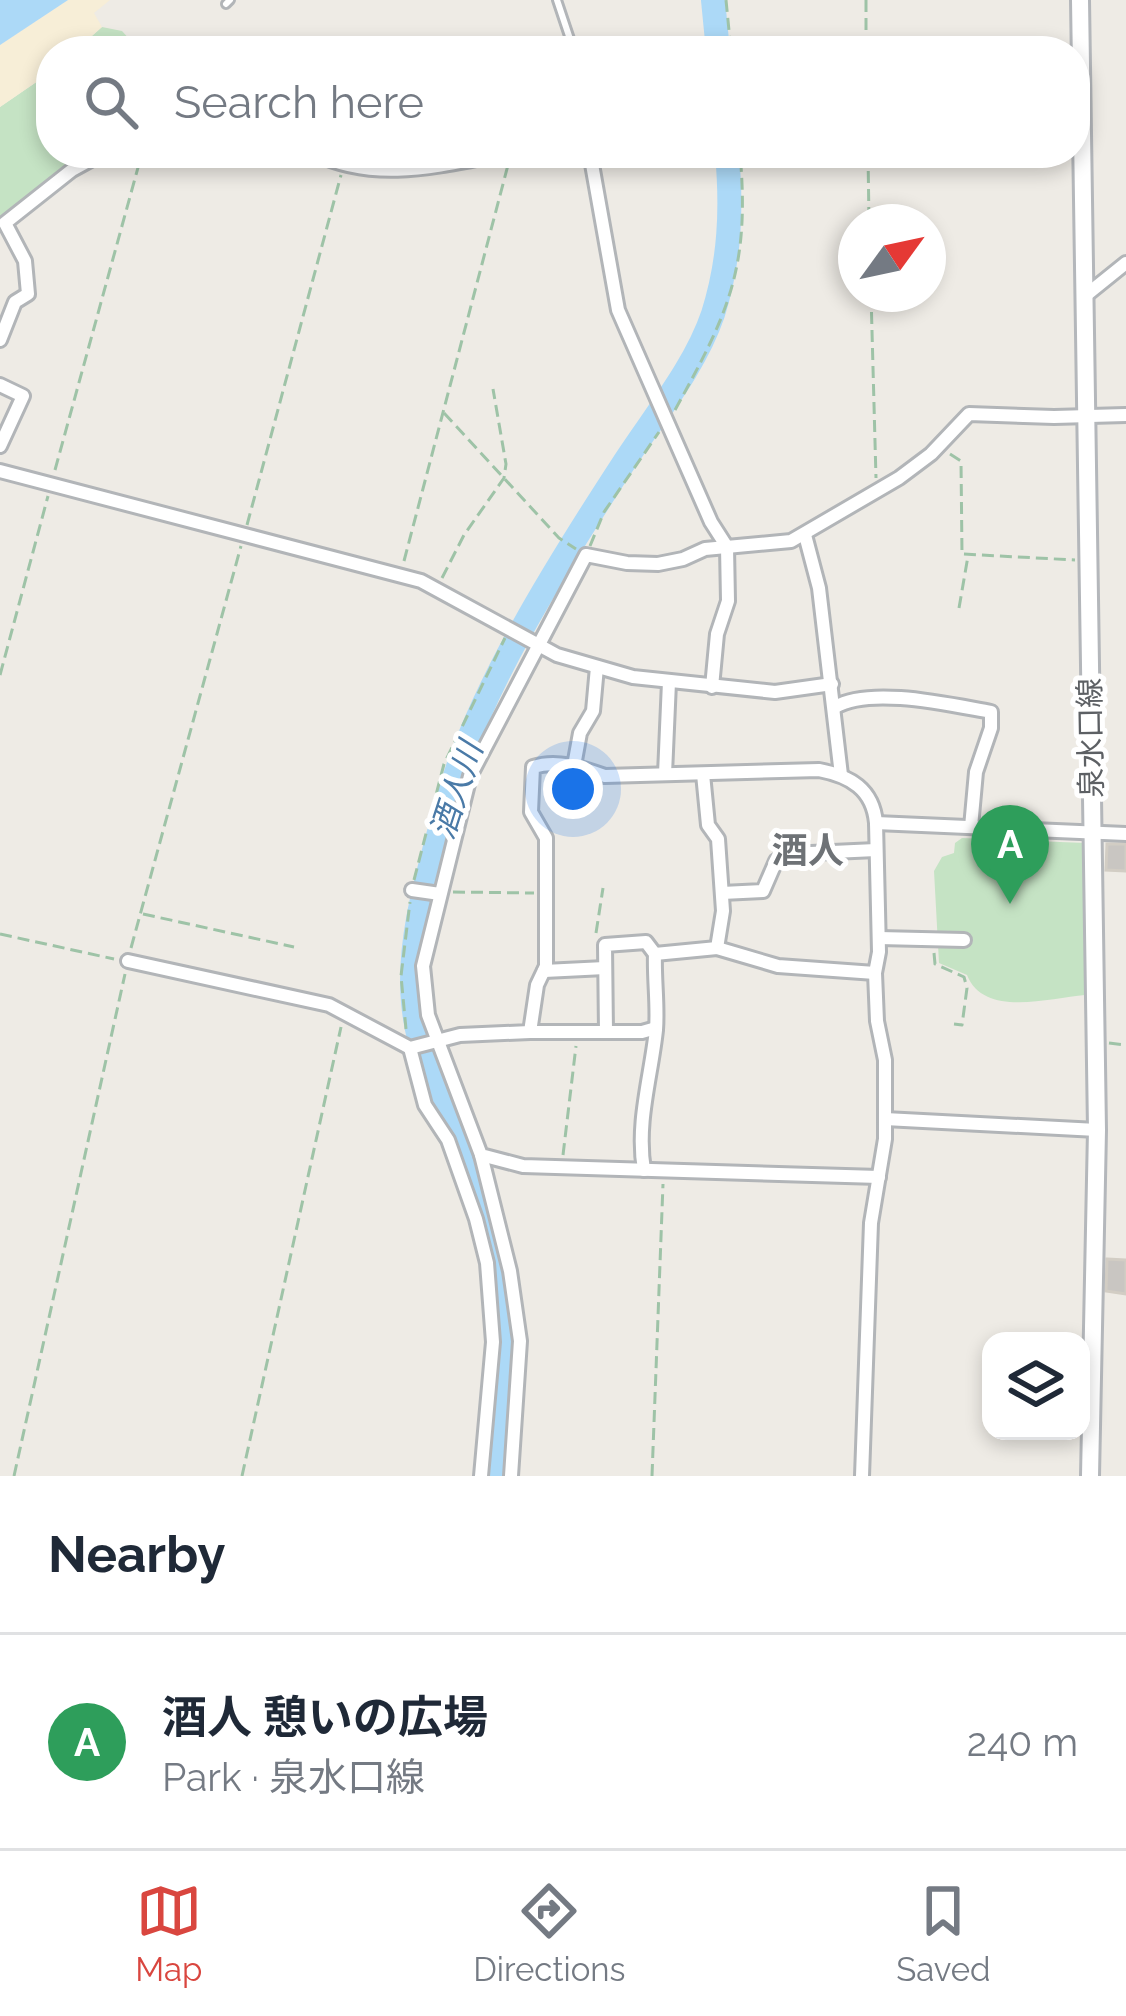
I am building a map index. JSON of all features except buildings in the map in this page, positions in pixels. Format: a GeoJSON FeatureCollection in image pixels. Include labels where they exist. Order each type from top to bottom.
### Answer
{"type":"FeatureCollection","features":[{"type":"Feature","properties":{"kind":"main road","name":"泉水口線"},"geometry":{"type":"LineString","coordinates":[[1080,0],[1080,36]]}},
{"type":"Feature","properties":{"kind":"main road","name":"泉水口線"},"geometry":{"type":"LineString","coordinates":[[1082,168],[1096,1130],[1090,1476]]}},
{"type":"Feature","properties":{"kind":"street"},"geometry":{"type":"LineString","coordinates":[[0,340],[15,302],[28,294],[25,261],[5,223],[76,168]]}},
{"type":"Feature","properties":{"kind":"street"},"geometry":{"type":"LineString","coordinates":[[343,168],[422,168]]}},
{"type":"Feature","properties":{"kind":"street"},"geometry":{"type":"LineString","coordinates":[[593,168],[617,310],[711,522],[727,547],[728,601],[717,634],[712,687]]}},
{"type":"Feature","properties":{"kind":"street"},"geometry":{"type":"LineString","coordinates":[[1084,296],[1126,263]]}},
{"type":"Feature","properties":{"kind":"street"},"geometry":{"type":"LineString","coordinates":[[0,385],[22,396],[0,446]]}},
{"type":"Feature","properties":{"kind":"street"},"geometry":{"type":"LineString","coordinates":[[511,1476],[520,1341],[510,1271],[481,1155],[428,1015],[423,966],[470,776],[586,555],[658,564],[705,549],[805,536],[938,447],[969,414],[1126,415]]}},
{"type":"Feature","properties":{"kind":"street"},"geometry":{"type":"LineString","coordinates":[[0,471],[400,574],[436,587],[536,645],[597,667],[669,682],[775,692],[832,684]]}},
{"type":"Feature","properties":{"kind":"street"},"geometry":{"type":"LineString","coordinates":[[805,536],[819,588],[842,775]]}},
{"type":"Feature","properties":{"kind":"street"},"geometry":{"type":"LineString","coordinates":[[574,766],[580,733],[593,711],[597,667]]}},
{"type":"Feature","properties":{"kind":"street"},"geometry":{"type":"LineString","coordinates":[[665,774],[669,682]]}},
{"type":"Feature","properties":{"kind":"street"},"geometry":{"type":"LineString","coordinates":[[835,707],[855,699],[930,700],[991,712],[991,728],[976,772],[971,827]]}},
{"type":"Feature","properties":{"kind":"street"},"geometry":{"type":"LineString","coordinates":[[530,1032],[537,985],[544,971],[546,893],[546,838],[531,812],[533,767],[574,766],[605,776],[819,770],[842,775],[865,790],[874,804],[877,850],[875,973],[885,1060],[885,1119],[871,1223],[862,1476]]}},
{"type":"Feature","properties":{"kind":"street"},"geometry":{"type":"LineString","coordinates":[[703,774],[708,825],[718,839],[722,893],[717,949]]}},
{"type":"Feature","properties":{"kind":"street"},"geometry":{"type":"LineString","coordinates":[[875,823],[1126,833]]}},
{"type":"Feature","properties":{"kind":"street"},"geometry":{"type":"LineString","coordinates":[[722,893],[763,891],[776,861],[789,854],[877,850]]}},
{"type":"Feature","properties":{"kind":"street"},"geometry":{"type":"LineString","coordinates":[[412,890],[440,895]]}},
{"type":"Feature","properties":{"kind":"street"},"geometry":{"type":"LineString","coordinates":[[879,938],[964,940]]}},
{"type":"Feature","properties":{"kind":"street"},"geometry":{"type":"LineString","coordinates":[[606,1032],[604,945],[646,942],[655,954],[656,1028],[639,1140],[644,1170]]}},
{"type":"Feature","properties":{"kind":"street"},"geometry":{"type":"LineString","coordinates":[[655,954],[717,949],[778,966],[875,973]]}},
{"type":"Feature","properties":{"kind":"street"},"geometry":{"type":"LineString","coordinates":[[128,962],[308,1000],[345,1013],[410,1048],[460,1034],[656,1028]]}},
{"type":"Feature","properties":{"kind":"street"},"geometry":{"type":"LineString","coordinates":[[544,971],[605,968]]}},
{"type":"Feature","properties":{"kind":"street"},"geometry":{"type":"LineString","coordinates":[[410,1048],[425,1105],[448,1140],[476,1219],[489,1278],[493,1342],[481,1476]]}},
{"type":"Feature","properties":{"kind":"street"},"geometry":{"type":"LineString","coordinates":[[885,1119],[1096,1130]]}},
{"type":"Feature","properties":{"kind":"street"},"geometry":{"type":"LineString","coordinates":[[481,1155],[502,1163],[562,1168],[879,1177]]}},
{"type":"Feature","properties":{"kind":"street"},"geometry":{"type":"LineString","coordinates":[[493,1342],[520,1341]]}},
{"type":"Feature","properties":{"kind":"lane"},"geometry":{"type":"LineString","coordinates":[[556,0],[569,36]]}},
{"type":"Feature","properties":{"kind":"path"},"geometry":{"type":"LineString","coordinates":[[726,0],[730,36]]}},
{"type":"Feature","properties":{"kind":"path"},"geometry":{"type":"LineString","coordinates":[[866,0],[866,36]]}},
{"type":"Feature","properties":{"kind":"path"},"geometry":{"type":"LineString","coordinates":[[0,675],[138,168]]}},
{"type":"Feature","properties":{"kind":"path"},"geometry":{"type":"LineString","coordinates":[[14,1476],[140,913],[343,168]]}},
{"type":"Feature","properties":{"kind":"path"},"geometry":{"type":"LineString","coordinates":[[400,574],[509,168]]}},
{"type":"Feature","properties":{"kind":"path"},"geometry":{"type":"LineString","coordinates":[[444,413],[559,538],[586,555],[604,512],[668,422],[727,310],[742,249],[740,168]]}},
{"type":"Feature","properties":{"kind":"path"},"geometry":{"type":"LineString","coordinates":[[868,168],[869,204]]}},
{"type":"Feature","properties":{"kind":"path"},"geometry":{"type":"LineString","coordinates":[[871,312],[878,489]]}},
{"type":"Feature","properties":{"kind":"path"},"geometry":{"type":"LineString","coordinates":[[436,587],[464,535],[504,478],[506,464],[493,389]]}},
{"type":"Feature","properties":{"kind":"path"},"geometry":{"type":"LineString","coordinates":[[938,447],[961,461],[962,554],[1088,561]]}},
{"type":"Feature","properties":{"kind":"path"},"geometry":{"type":"LineString","coordinates":[[959,608],[969,554]]}},
{"type":"Feature","properties":{"kind":"path"},"geometry":{"type":"LineString","coordinates":[[410,1048],[400,976],[426,823],[444,764],[509,629]]}},
{"type":"Feature","properties":{"kind":"path"},"geometry":{"type":"LineString","coordinates":[[603,888],[594,930],[604,945]]}},
{"type":"Feature","properties":{"kind":"path"},"geometry":{"type":"LineString","coordinates":[[440,895],[460,890],[546,893]]}},
{"type":"Feature","properties":{"kind":"path"},"geometry":{"type":"LineString","coordinates":[[140,913],[294,946]]}},
{"type":"Feature","properties":{"kind":"path"},"geometry":{"type":"LineString","coordinates":[[0,934],[128,962]]}},
{"type":"Feature","properties":{"kind":"path"},"geometry":{"type":"LineString","coordinates":[[932,939],[935,964],[964,977],[967,988],[962,1025],[954,1024]]}},
{"type":"Feature","properties":{"kind":"path"},"geometry":{"type":"LineString","coordinates":[[242,1476],[345,1013]]}},
{"type":"Feature","properties":{"kind":"path"},"geometry":{"type":"LineString","coordinates":[[562,1168],[578,1032]]}},
{"type":"Feature","properties":{"kind":"path"},"geometry":{"type":"LineString","coordinates":[[652,1476],[663,1171]]}},
{"type":"Feature","properties":{"kind":"green space"},"geometry":{"type":"Polygon","coordinates":[[[102,27],[126,36],[92,36],[102,27]]]}},
{"type":"Feature","properties":{"kind":"green space"},"geometry":{"type":"Polygon","coordinates":[[[36,82],[36,168],[74,168],[18,204],[0,222],[0,107],[36,82]]]}},
{"type":"Feature","properties":{"kind":"green space"},"geometry":{"type":"Polygon","coordinates":[[[962,838],[1085,843],[1085,995],[1002,1001],[975,988],[967,975],[939,963],[934,871],[942,857],[954,853],[955,843],[962,838]]]}},
{"type":"Feature","properties":{"kind":"sand"},"geometry":{"type":"Polygon","coordinates":[[[68,0],[110,0],[94,13],[102,27],[92,36],[36,36],[36,82],[0,107],[0,45],[68,0]]]}},
{"type":"Feature","properties":{"kind":"water"},"geometry":{"type":"Polygon","coordinates":[[[0,0],[68,0],[0,45],[0,0]]]}},
{"type":"Feature","properties":{"kind":"waterway","name":"酒人川"},"geometry":{"type":"LineString","coordinates":[[713,0],[717,36]]}},
{"type":"Feature","properties":{"kind":"waterway","name":"酒人川"},"geometry":{"type":"LineString","coordinates":[[493,1476],[503,1354],[502,1292],[482,1204],[435,1090],[418,1032],[412,977],[421,903],[459,763],[499,673],[574,540],[674,390],[705,334],[726,254],[727,168]]}},
{"type":"Feature","properties":{"kind":"place","name":"酒人 憩いの広場"},"geometry":{"type":"Point","coordinates":[1010,904]}},
{"type":"Feature","properties":{"kind":"district","name":"酒人"},"geometry":{"type":"Point","coordinates":[808,850]}}]}
